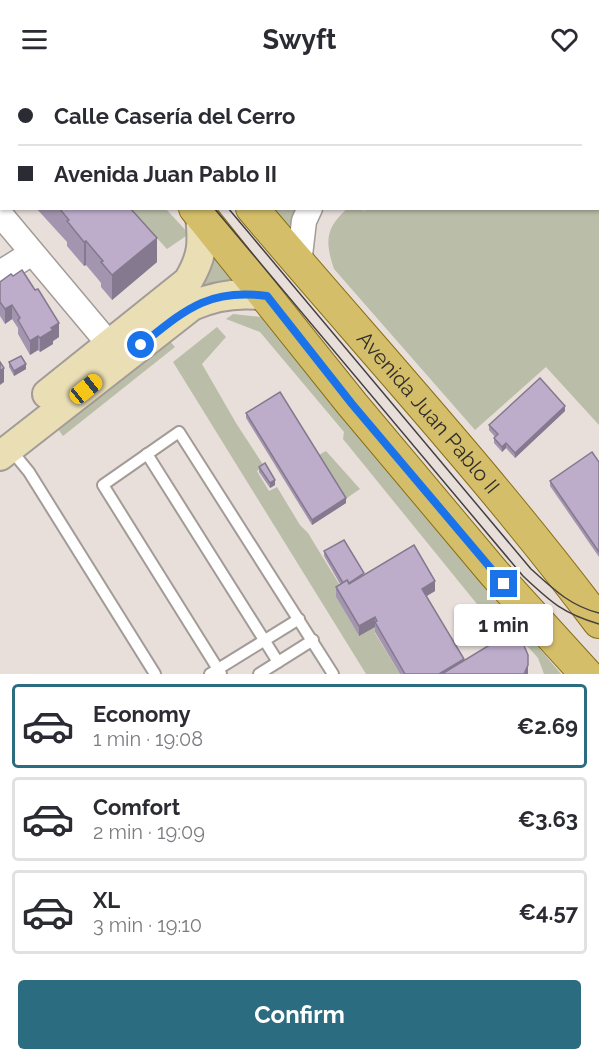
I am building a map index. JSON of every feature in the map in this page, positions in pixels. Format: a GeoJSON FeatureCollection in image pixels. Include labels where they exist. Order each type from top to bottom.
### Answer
{"type":"FeatureCollection","features":[{"type":"Feature","properties":{"kind":"main road","name":"Avenida Juan Pablo II"},"geometry":{"type":"LineString","coordinates":[[254,210],[588,594],[599,622]]}},
{"type":"Feature","properties":{"kind":"main road"},"geometry":{"type":"LineString","coordinates":[[198,212],[352,404],[494,573],[586,674]]}},
{"type":"Feature","properties":{"kind":"main road"},"geometry":{"type":"LineString","coordinates":[[3,445],[109,344],[188,280],[197,267],[202,252],[203,243],[198,212]]}},
{"type":"Feature","properties":{"kind":"main road"},"geometry":{"type":"LineString","coordinates":[[3,445],[192,306],[220,296],[250,294],[267,296]]}},
{"type":"Feature","properties":{"kind":"street"},"geometry":{"type":"LineString","coordinates":[[299,264],[304,221],[308,210]]}},
{"type":"Feature","properties":{"kind":"street"},"geometry":{"type":"LineString","coordinates":[[0,214],[109,344]]}},
{"type":"Feature","properties":{"kind":"street"},"geometry":{"type":"LineString","coordinates":[[0,273],[32,252]]}},
{"type":"Feature","properties":{"kind":"lane"},"geometry":{"type":"LineString","coordinates":[[299,619],[216,672],[103,485],[179,432],[313,640],[333,674]]}},
{"type":"Feature","properties":{"kind":"lane"},"geometry":{"type":"LineString","coordinates":[[3,445],[29,472],[155,674]]}},
{"type":"Feature","properties":{"kind":"lane"},"geometry":{"type":"LineString","coordinates":[[147,454],[278,662]]}},
{"type":"Feature","properties":{"kind":"lane"},"geometry":{"type":"LineString","coordinates":[[259,674],[313,640]]}},
{"type":"Feature","properties":{"kind":"green space"},"geometry":{"type":"Polygon","coordinates":[[[131,210],[167,210],[189,234],[167,249],[131,210]]]}},
{"type":"Feature","properties":{"kind":"green space"},"geometry":{"type":"Polygon","coordinates":[[[265,210],[301,210],[293,242],[265,210]]]}},
{"type":"Feature","properties":{"kind":"green space"},"geometry":{"type":"Polygon","coordinates":[[[346,210],[599,210],[599,425],[546,367],[475,430],[334,269],[328,243],[334,223],[346,210]]]}},
{"type":"Feature","properties":{"kind":"green space"},"geometry":{"type":"Polygon","coordinates":[[[214,250],[238,281],[196,293],[214,250]]]}},
{"type":"Feature","properties":{"kind":"green space"},"geometry":{"type":"Polygon","coordinates":[[[233,314],[262,317],[561,674],[544,674],[538,658],[529,648],[494,625],[343,439],[344,432],[260,332],[226,319],[233,314]]]}},
{"type":"Feature","properties":{"kind":"green space"},"geometry":{"type":"Polygon","coordinates":[[[217,327],[226,337],[202,364],[264,466],[257,471],[269,491],[277,487],[300,525],[308,533],[344,592],[336,597],[359,636],[375,627],[375,633],[400,674],[366,674],[173,362],[217,327]]]}},
{"type":"Feature","properties":{"kind":"green space"},"geometry":{"type":"Polygon","coordinates":[[[166,337],[175,347],[63,436],[55,425],[166,337]]]}},
{"type":"Feature","properties":{"kind":"green space"},"geometry":{"type":"Polygon","coordinates":[[[326,451],[360,489],[344,500],[317,456],[326,451]]]}},
{"type":"Feature","properties":{"kind":"building"},"geometry":{"type":"Polygon","coordinates":[[[61,210],[132,210],[157,238],[112,275],[101,262],[103,261],[67,221],[69,220],[61,210]]]}},
{"type":"Feature","properties":{"kind":"building"},"geometry":{"type":"Polygon","coordinates":[[[22,270],[35,290],[38,289],[59,323],[51,328],[53,330],[30,341],[12,305],[5,309],[0,302],[0,282],[22,270]]]}},
{"type":"Feature","properties":{"kind":"building"},"geometry":{"type":"Polygon","coordinates":[[[21,356],[26,364],[14,371],[9,362],[21,356]]]}},
{"type":"Feature","properties":{"kind":"building"},"geometry":{"type":"Polygon","coordinates":[[[540,378],[565,406],[515,453],[506,443],[502,447],[494,438],[498,434],[489,425],[540,378]]]}},
{"type":"Feature","properties":{"kind":"building"},"geometry":{"type":"Polygon","coordinates":[[[280,392],[346,498],[312,520],[246,413],[280,392]]]}},
{"type":"Feature","properties":{"kind":"building"},"geometry":{"type":"Polygon","coordinates":[[[592,452],[599,462],[599,552],[550,481],[592,452]]]}},
{"type":"Feature","properties":{"kind":"building"},"geometry":{"type":"Polygon","coordinates":[[[265,463],[275,480],[270,483],[259,467],[265,463]]]}},
{"type":"Feature","properties":{"kind":"building"},"geometry":{"type":"Polygon","coordinates":[[[344,540],[364,573],[349,583],[347,580],[343,583],[324,551],[344,540]]]}},
{"type":"Feature","properties":{"kind":"building"},"geometry":{"type":"Polygon","coordinates":[[[414,545],[435,581],[422,589],[464,659],[439,674],[405,674],[375,622],[377,621],[375,617],[359,626],[336,587],[347,580],[349,584],[414,545]]]}},
{"type":"Feature","properties":{"kind":"building"},"geometry":{"type":"Polygon","coordinates":[[[504,633],[522,641],[528,655],[528,665],[524,674],[442,674],[493,643],[489,637],[504,633]]]}},
{"type":"Feature","properties":{"kind":"tram line"},"geometry":{"type":"LineString","coordinates":[[216,210],[523,576],[558,606],[575,616],[599,624]]}},
{"type":"Feature","properties":{"kind":"tram line"},"geometry":{"type":"LineString","coordinates":[[230,210],[531,569],[570,601],[599,613]]}},
{"type":"Feature","properties":{"kind":"route"},"geometry":{"type":"LineString","coordinates":[[141,345],[192,306],[208,299],[250,294],[267,296],[352,404],[504,584]]}}]}
